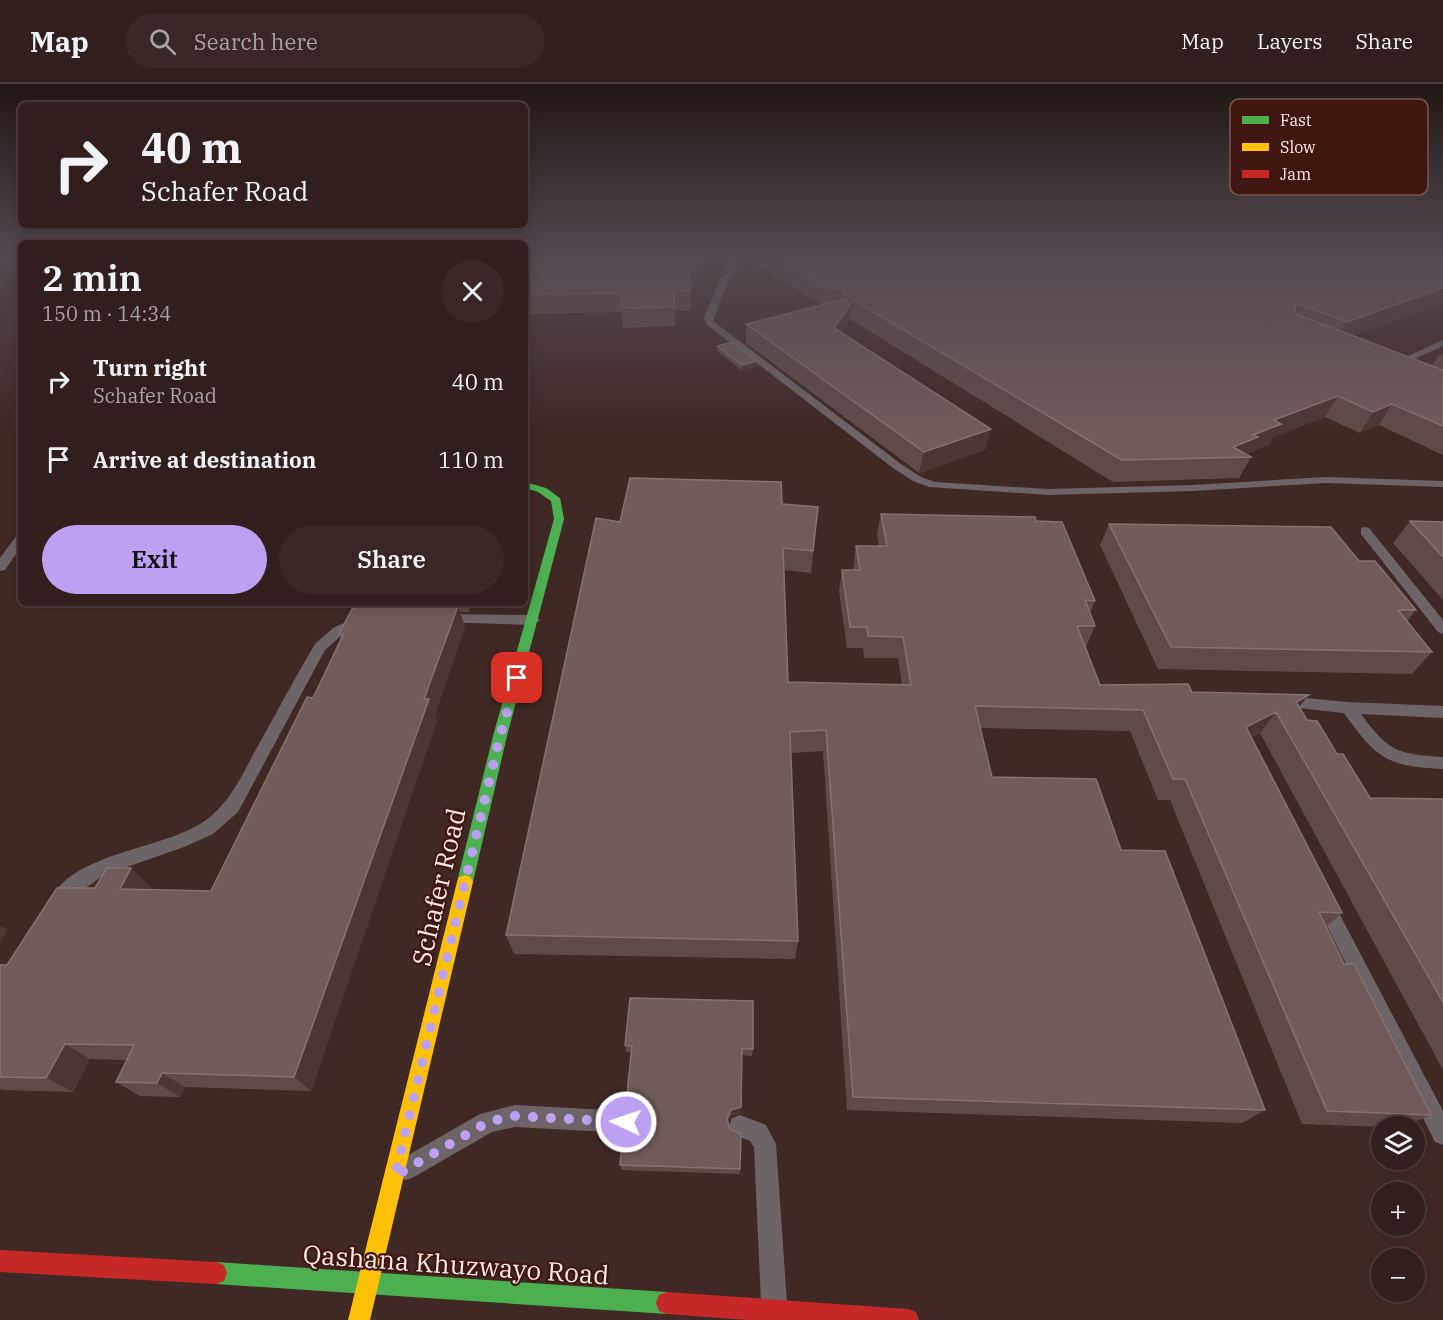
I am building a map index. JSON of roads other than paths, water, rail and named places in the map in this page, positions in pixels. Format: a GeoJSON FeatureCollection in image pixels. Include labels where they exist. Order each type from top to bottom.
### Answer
{"type":"FeatureCollection","features":[{"type":"Feature","properties":{"kind":"street","name":"Schafer Road"},"geometry":{"type":"LineString","coordinates":[[359,1320],[500,736],[559,519],[555,500],[542,490],[528,486]]}},
{"type":"Feature","properties":{"kind":"street","name":"Qashana Khuzwayo Road"},"geometry":{"type":"LineString","coordinates":[[0,1261],[368,1282],[908,1320]]}},
{"type":"Feature","properties":{"kind":"lane"},"geometry":{"type":"LineString","coordinates":[[709,316],[709,322],[888,459],[925,483],[1048,492],[1193,488],[1326,480],[1443,484]]}},
{"type":"Feature","properties":{"kind":"lane"},"geometry":{"type":"LineString","coordinates":[[1388,367],[1443,343]]}},
{"type":"Feature","properties":{"kind":"lane"},"geometry":{"type":"LineString","coordinates":[[1378,363],[1401,372]]}},
{"type":"Feature","properties":{"kind":"lane"},"geometry":{"type":"LineString","coordinates":[[1365,531],[1443,629]]}},
{"type":"Feature","properties":{"kind":"lane"},"geometry":{"type":"LineString","coordinates":[[0,567],[18,542]]}},
{"type":"Feature","properties":{"kind":"lane"},"geometry":{"type":"LineString","coordinates":[[425,618],[533,620]]}},
{"type":"Feature","properties":{"kind":"lane"},"geometry":{"type":"LineString","coordinates":[[47,917],[71,888],[98,869],[178,842],[207,829],[232,807],[320,647],[338,631],[354,623],[370,619]]}},
{"type":"Feature","properties":{"kind":"lane"},"geometry":{"type":"LineString","coordinates":[[1269,700],[1348,708],[1443,712]]}},
{"type":"Feature","properties":{"kind":"lane"},"geometry":{"type":"LineString","coordinates":[[1348,708],[1379,749],[1388,755],[1408,762],[1443,764]]}},
{"type":"Feature","properties":{"kind":"lane"},"geometry":{"type":"LineString","coordinates":[[1318,889],[1443,1134]]}},
{"type":"Feature","properties":{"kind":"lane"},"geometry":{"type":"LineString","coordinates":[[395,1176],[488,1122],[514,1116],[626,1122]]}},
{"type":"Feature","properties":{"kind":"lane"},"geometry":{"type":"LineString","coordinates":[[741,1126],[758,1133],[765,1144],[775,1312]]}}]}
